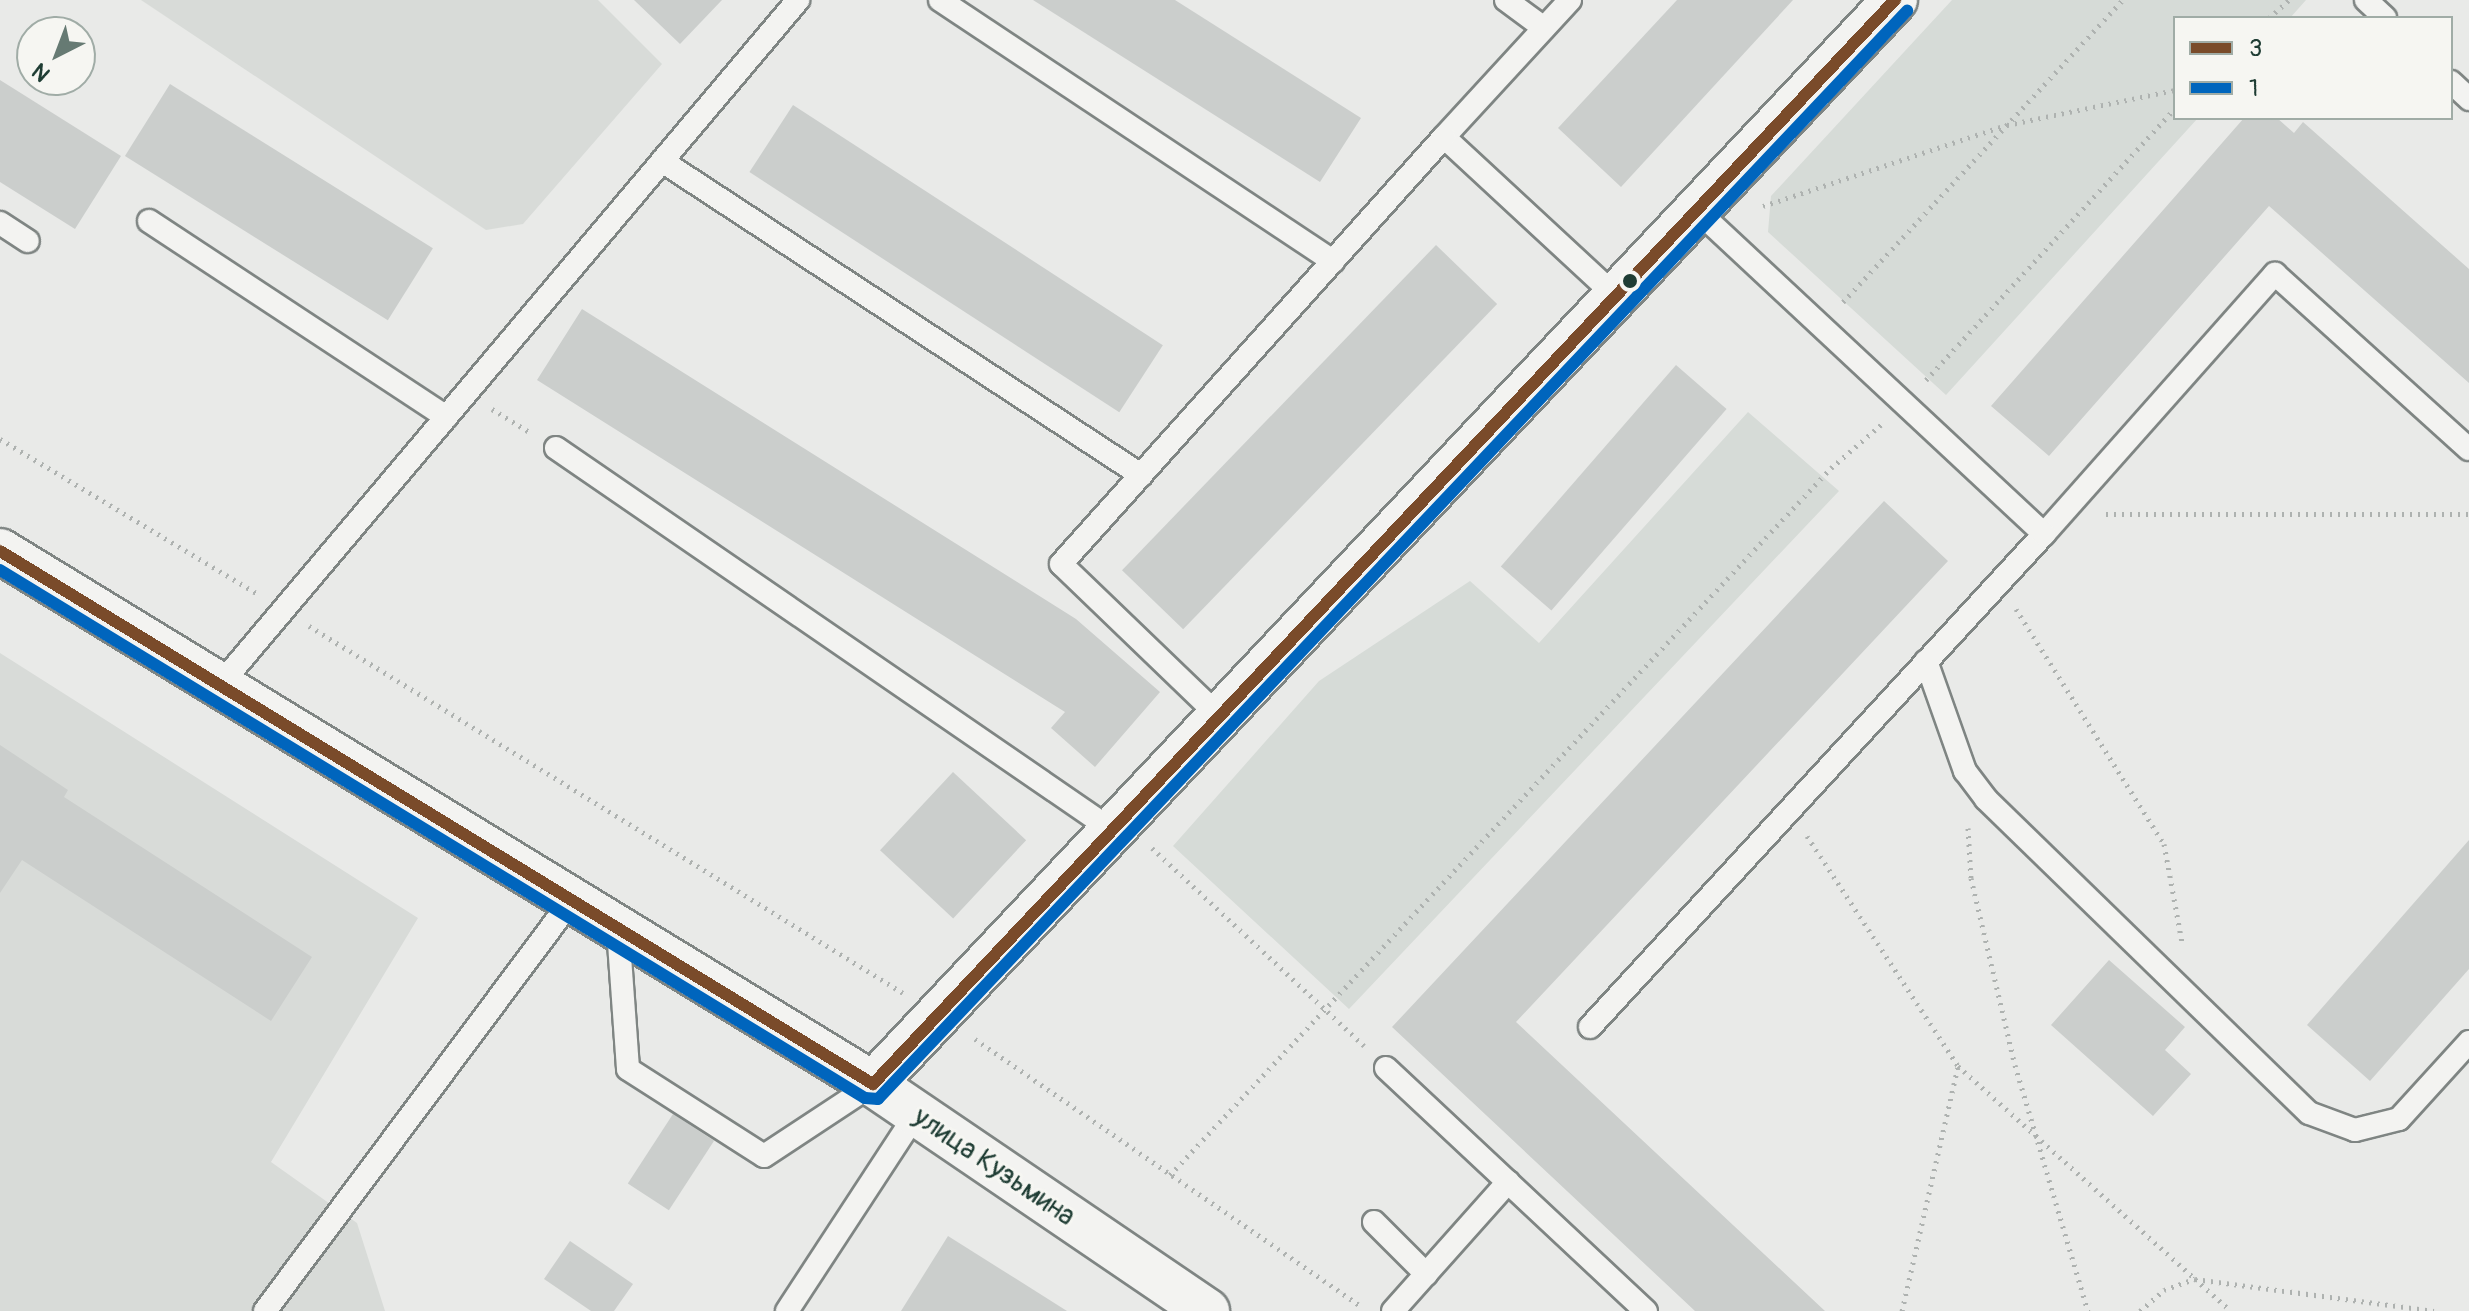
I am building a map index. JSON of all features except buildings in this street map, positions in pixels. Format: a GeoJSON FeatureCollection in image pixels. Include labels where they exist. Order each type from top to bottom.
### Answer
{"type":"FeatureCollection","features":[{"type":"Feature","properties":{"kind":"street"},"geometry":{"type":"LineString","coordinates":[[873,1084],[1895,0]]}},
{"type":"Feature","properties":{"kind":"street","name":"улица Кузьмина"},"geometry":{"type":"LineString","coordinates":[[0,551],[873,1084],[1207,1311]]}},
{"type":"Feature","properties":{"kind":"lane"},"geometry":{"type":"LineString","coordinates":[[219,686],[798,0]]}},
{"type":"Feature","properties":{"kind":"lane"},"geometry":{"type":"LineString","coordinates":[[940,0],[1333,261]]}},
{"type":"Feature","properties":{"kind":"lane"},"geometry":{"type":"LineString","coordinates":[[1506,0],[1544,28]]}},
{"type":"Feature","properties":{"kind":"lane"},"geometry":{"type":"LineString","coordinates":[[1219,716],[1061,564],[1570,0]]}},
{"type":"Feature","properties":{"kind":"lane"},"geometry":{"type":"LineString","coordinates":[[2366,0],[2383,16]]}},
{"type":"Feature","properties":{"kind":"lane"},"geometry":{"type":"LineString","coordinates":[[2453,84],[2469,99]]}},
{"type":"Feature","properties":{"kind":"lane"},"geometry":{"type":"LineString","coordinates":[[1444,137],[1616,296]]}},
{"type":"Feature","properties":{"kind":"lane"},"geometry":{"type":"LineString","coordinates":[[662,161],[1141,475]]}},
{"type":"Feature","properties":{"kind":"lane"},"geometry":{"type":"LineString","coordinates":[[1696,210],[2044,534]]}},
{"type":"Feature","properties":{"kind":"lane"},"geometry":{"type":"LineString","coordinates":[[149,221],[446,417]]}},
{"type":"Feature","properties":{"kind":"lane"},"geometry":{"type":"LineString","coordinates":[[0,223],[28,241]]}},
{"type":"Feature","properties":{"kind":"lane"},"geometry":{"type":"LineString","coordinates":[[1590,1027],[2044,534],[2275,274],[2469,449]]}},
{"type":"Feature","properties":{"kind":"lane"},"geometry":{"type":"LineString","coordinates":[[556,448],[1116,826]]}},
{"type":"Feature","properties":{"kind":"lane"},"geometry":{"type":"LineString","coordinates":[[1926,661],[1965,771],[1986,799],[2309,1113],[2355,1130],[2399,1119],[2469,1042]]}},
{"type":"Feature","properties":{"kind":"lane"},"geometry":{"type":"LineString","coordinates":[[265,1311],[571,901]]}},
{"type":"Feature","properties":{"kind":"lane"},"geometry":{"type":"LineString","coordinates":[[618,929],[628,1069],[764,1156],[873,1084]]}},
{"type":"Feature","properties":{"kind":"lane"},"geometry":{"type":"LineString","coordinates":[[1386,1068],[1646,1311]]}},
{"type":"Feature","properties":{"kind":"lane"},"geometry":{"type":"LineString","coordinates":[[787,1311],[916,1114]]}},
{"type":"Feature","properties":{"kind":"lane"},"geometry":{"type":"LineString","coordinates":[[1393,1311],[1508,1182]]}},
{"type":"Feature","properties":{"kind":"lane"},"geometry":{"type":"LineString","coordinates":[[1374,1222],[1426,1274]]}},
{"type":"Feature","properties":{"kind":"path"},"geometry":{"type":"LineString","coordinates":[[1834,311],[2123,0]]}},
{"type":"Feature","properties":{"kind":"path"},"geometry":{"type":"LineString","coordinates":[[2271,16],[2289,0]]}},
{"type":"Feature","properties":{"kind":"path"},"geometry":{"type":"LineString","coordinates":[[1762,207],[2007,125],[2173,90]]}},
{"type":"Feature","properties":{"kind":"path"},"geometry":{"type":"LineString","coordinates":[[1170,1175],[1328,1010],[1831,468],[1904,404],[2173,110]]}},
{"type":"Feature","properties":{"kind":"path"},"geometry":{"type":"LineString","coordinates":[[466,393],[556,448]]}},
{"type":"Feature","properties":{"kind":"path"},"geometry":{"type":"LineString","coordinates":[[0,439],[284,610],[939,1014],[1367,1311]]}},
{"type":"Feature","properties":{"kind":"path"},"geometry":{"type":"LineString","coordinates":[[2060,515],[2469,514]]}},
{"type":"Feature","properties":{"kind":"path"},"geometry":{"type":"LineString","coordinates":[[2001,580],[2164,844],[2193,999]]}},
{"type":"Feature","properties":{"kind":"path"},"geometry":{"type":"LineString","coordinates":[[1965,771],[1971,878],[2036,1136],[2088,1311]]}},
{"type":"Feature","properties":{"kind":"path"},"geometry":{"type":"LineString","coordinates":[[1790,809],[1958,1066],[2231,1311]]}},
{"type":"Feature","properties":{"kind":"path"},"geometry":{"type":"LineString","coordinates":[[1116,826],[1328,1010],[1386,1068]]}},
{"type":"Feature","properties":{"kind":"path"},"geometry":{"type":"LineString","coordinates":[[1902,1311],[1958,1066]]}},
{"type":"Feature","properties":{"kind":"path"},"geometry":{"type":"LineString","coordinates":[[2140,1311],[2164,1290],[2195,1279],[2434,1311]]}},
{"type":"Feature","properties":{"kind":"shaded area"},"geometry":{"type":"Polygon","coordinates":[[[141,0],[598,0],[662,64],[523,224],[486,230],[141,0]]]}},
{"type":"Feature","properties":{"kind":"shaded area"},"geometry":{"type":"Polygon","coordinates":[[[1952,0],[2306,0],[2292,16],[2173,16],[2173,120],[2196,120],[1946,395],[1768,232],[1771,196],[1952,0]]]}},
{"type":"Feature","properties":{"kind":"shaded area"},"geometry":{"type":"Polygon","coordinates":[[[1748,412],[1839,491],[1349,1009],[1173,846],[1319,681],[1470,581],[1539,643],[1748,412]]]}},
{"type":"Feature","properties":{"kind":"shaded area"},"geometry":{"type":"Polygon","coordinates":[[[0,653],[418,918],[271,1162],[357,1223],[385,1311],[0,1311],[0,653]]]}},
{"type":"Feature","properties":{"kind":"transit line","name":"3"},"geometry":{"type":"LineString","coordinates":[[0,551],[873,1084],[1895,0]]}},
{"type":"Feature","properties":{"kind":"transit line","name":"1"},"geometry":{"type":"LineString","coordinates":[[0,570],[865,1098],[878,1099],[1907,11]]}}]}
